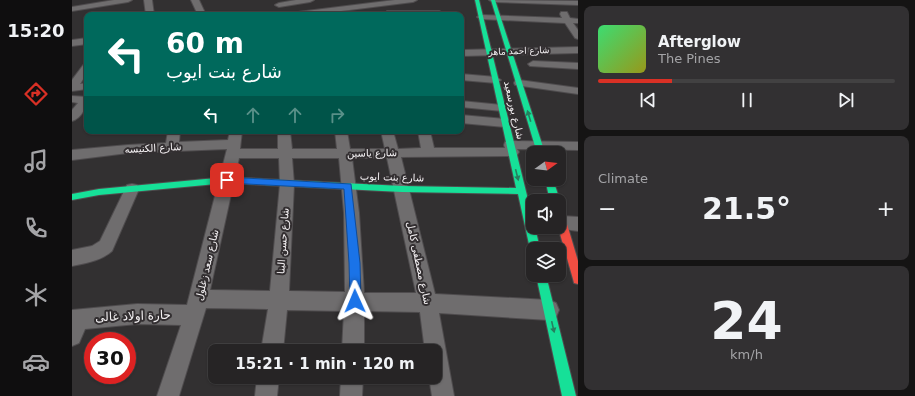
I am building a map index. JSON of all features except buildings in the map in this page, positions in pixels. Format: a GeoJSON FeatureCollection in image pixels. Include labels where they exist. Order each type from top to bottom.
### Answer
{"type":"FeatureCollection","features":[{"type":"Feature","properties":{"kind":"street"},"geometry":{"type":"LineString","coordinates":[[76,0],[78,11],[128,0]]}},
{"type":"Feature","properties":{"kind":"street"},"geometry":{"type":"LineString","coordinates":[[148,0],[150,12]]}},
{"type":"Feature","properties":{"kind":"street"},"geometry":{"type":"LineString","coordinates":[[196,0],[201,12]]}},
{"type":"Feature","properties":{"kind":"street"},"geometry":{"type":"LineString","coordinates":[[277,3],[311,0],[326,12]]}},
{"type":"Feature","properties":{"kind":"street"},"geometry":{"type":"LineString","coordinates":[[332,12],[383,2],[413,0]]}},
{"type":"Feature","properties":{"kind":"street","name":"شارع بورسعيد"},"geometry":{"type":"LineString","coordinates":[[477,0],[532,242]]}},
{"type":"Feature","properties":{"kind":"street"},"geometry":{"type":"LineString","coordinates":[[493,0],[559,1],[578,3]]}},
{"type":"Feature","properties":{"kind":"street","name":"شارع بورسعيد"},"geometry":{"type":"LineString","coordinates":[[493,0],[539,146]]}},
{"type":"Feature","properties":{"kind":"street"},"geometry":{"type":"LineString","coordinates":[[559,1],[567,20],[578,36]]}},
{"type":"Feature","properties":{"kind":"street"},"geometry":{"type":"LineString","coordinates":[[383,2],[390,12]]}},
{"type":"Feature","properties":{"kind":"street"},"geometry":{"type":"LineString","coordinates":[[277,3],[284,12]]}},
{"type":"Feature","properties":{"kind":"street"},"geometry":{"type":"LineString","coordinates":[[532,11],[537,19]]}},
{"type":"Feature","properties":{"kind":"street"},"geometry":{"type":"LineString","coordinates":[[481,17],[578,21]]}},
{"type":"Feature","properties":{"kind":"street"},"geometry":{"type":"LineString","coordinates":[[72,43],[84,41]]}},
{"type":"Feature","properties":{"kind":"street","name":"شارع احمد ماهر"},"geometry":{"type":"LineString","coordinates":[[464,53],[578,50]]}},
{"type":"Feature","properties":{"kind":"street"},"geometry":{"type":"LineString","coordinates":[[528,51],[537,75],[578,91]]}},
{"type":"Feature","properties":{"kind":"street"},"geometry":{"type":"LineString","coordinates":[[519,83],[537,75],[578,66]]}},
{"type":"Feature","properties":{"kind":"street"},"geometry":{"type":"LineString","coordinates":[[72,88],[84,70]]}},
{"type":"Feature","properties":{"kind":"street"},"geometry":{"type":"LineString","coordinates":[[464,77],[496,80]]}},
{"type":"Feature","properties":{"kind":"street"},"geometry":{"type":"LineString","coordinates":[[72,88],[84,86]]}},
{"type":"Feature","properties":{"kind":"street"},"geometry":{"type":"LineString","coordinates":[[72,99],[84,99]]}},
{"type":"Feature","properties":{"kind":"street"},"geometry":{"type":"LineString","coordinates":[[72,117],[84,102]]}},
{"type":"Feature","properties":{"kind":"street"},"geometry":{"type":"LineString","coordinates":[[464,104],[502,108]]}},
{"type":"Feature","properties":{"kind":"street"},"geometry":{"type":"LineString","coordinates":[[464,119],[505,124]]}},
{"type":"Feature","properties":{"kind":"street"},"geometry":{"type":"LineString","coordinates":[[172,146],[174,134]]}},
{"type":"Feature","properties":{"kind":"street","name":"شارع حسن البنا"},"geometry":{"type":"LineString","coordinates":[[273,344],[279,300],[287,184],[284,134]]}},
{"type":"Feature","properties":{"kind":"street"},"geometry":{"type":"LineString","coordinates":[[342,134],[345,153],[355,263],[353,344]]}},
{"type":"Feature","properties":{"kind":"street","name":"شارع مصطفى كامل"},"geometry":{"type":"LineString","coordinates":[[388,134],[402,188],[428,303],[443,396]]}},
{"type":"Feature","properties":{"kind":"street"},"geometry":{"type":"LineString","coordinates":[[425,134],[429,153]]}},
{"type":"Feature","properties":{"kind":"street","name":"شارع ياسين"},"geometry":{"type":"LineString","coordinates":[[234,143],[285,154],[429,153],[526,149]]}},
{"type":"Feature","properties":{"kind":"street","name":"شارع الكنيسه"},"geometry":{"type":"LineString","coordinates":[[72,155],[106,150],[234,143]]}},
{"type":"Feature","properties":{"kind":"street","name":"شارع سعد زغلول"},"geometry":{"type":"LineString","coordinates":[[168,396],[196,307],[227,180],[234,143]]}},
{"type":"Feature","properties":{"kind":"street","name":"شارع ياسين"},"geometry":{"type":"LineString","coordinates":[[566,147],[578,146]]}},
{"type":"Feature","properties":{"kind":"street","name":"شارع بنت ايوب"},"geometry":{"type":"LineString","coordinates":[[72,197],[89,193],[227,180],[287,184],[521,191]]}},
{"type":"Feature","properties":{"kind":"street"},"geometry":{"type":"LineString","coordinates":[[72,258],[98,252],[105,248],[132,189]]}},
{"type":"Feature","properties":{"kind":"street"},"geometry":{"type":"LineString","coordinates":[[566,221],[578,224]]}},
{"type":"Feature","properties":{"kind":"street"},"geometry":{"type":"LineString","coordinates":[[564,234],[578,279]]}},
{"type":"Feature","properties":{"kind":"street"},"geometry":{"type":"LineString","coordinates":[[543,282],[569,396]]}},
{"type":"Feature","properties":{"kind":"street","name":"حارة اولاد غالى"},"geometry":{"type":"LineString","coordinates":[[74,325],[138,314],[196,307],[279,300],[428,303],[549,310]]}},
{"type":"Feature","properties":{"kind":"street"},"geometry":{"type":"LineString","coordinates":[[266,396],[267,384]]}},
{"type":"Feature","properties":{"kind":"street"},"geometry":{"type":"LineString","coordinates":[[351,396],[352,384]]}},
{"type":"Feature","properties":{"kind":"traffic: fast"},"geometry":{"type":"LineString","coordinates":[[477,0],[533,242]]}},
{"type":"Feature","properties":{"kind":"traffic: fast"},"geometry":{"type":"LineString","coordinates":[[493,0],[539,146]]}},
{"type":"Feature","properties":{"kind":"traffic: fast"},"geometry":{"type":"LineString","coordinates":[[72,197],[99,192],[227,180],[402,189],[521,191]]}},
{"type":"Feature","properties":{"kind":"traffic: fast"},"geometry":{"type":"LineString","coordinates":[[551,186],[553,194]]}},
{"type":"Feature","properties":{"kind":"traffic: fast"},"geometry":{"type":"LineString","coordinates":[[543,282],[569,396]]}},
{"type":"Feature","properties":{"kind":"traffic: jam"},"geometry":{"type":"LineString","coordinates":[[565,234],[578,279]]}},
{"type":"Feature","properties":{"kind":"route"},"geometry":{"type":"LineString","coordinates":[[227,180],[348,186],[355,263],[355,301]]}}]}
